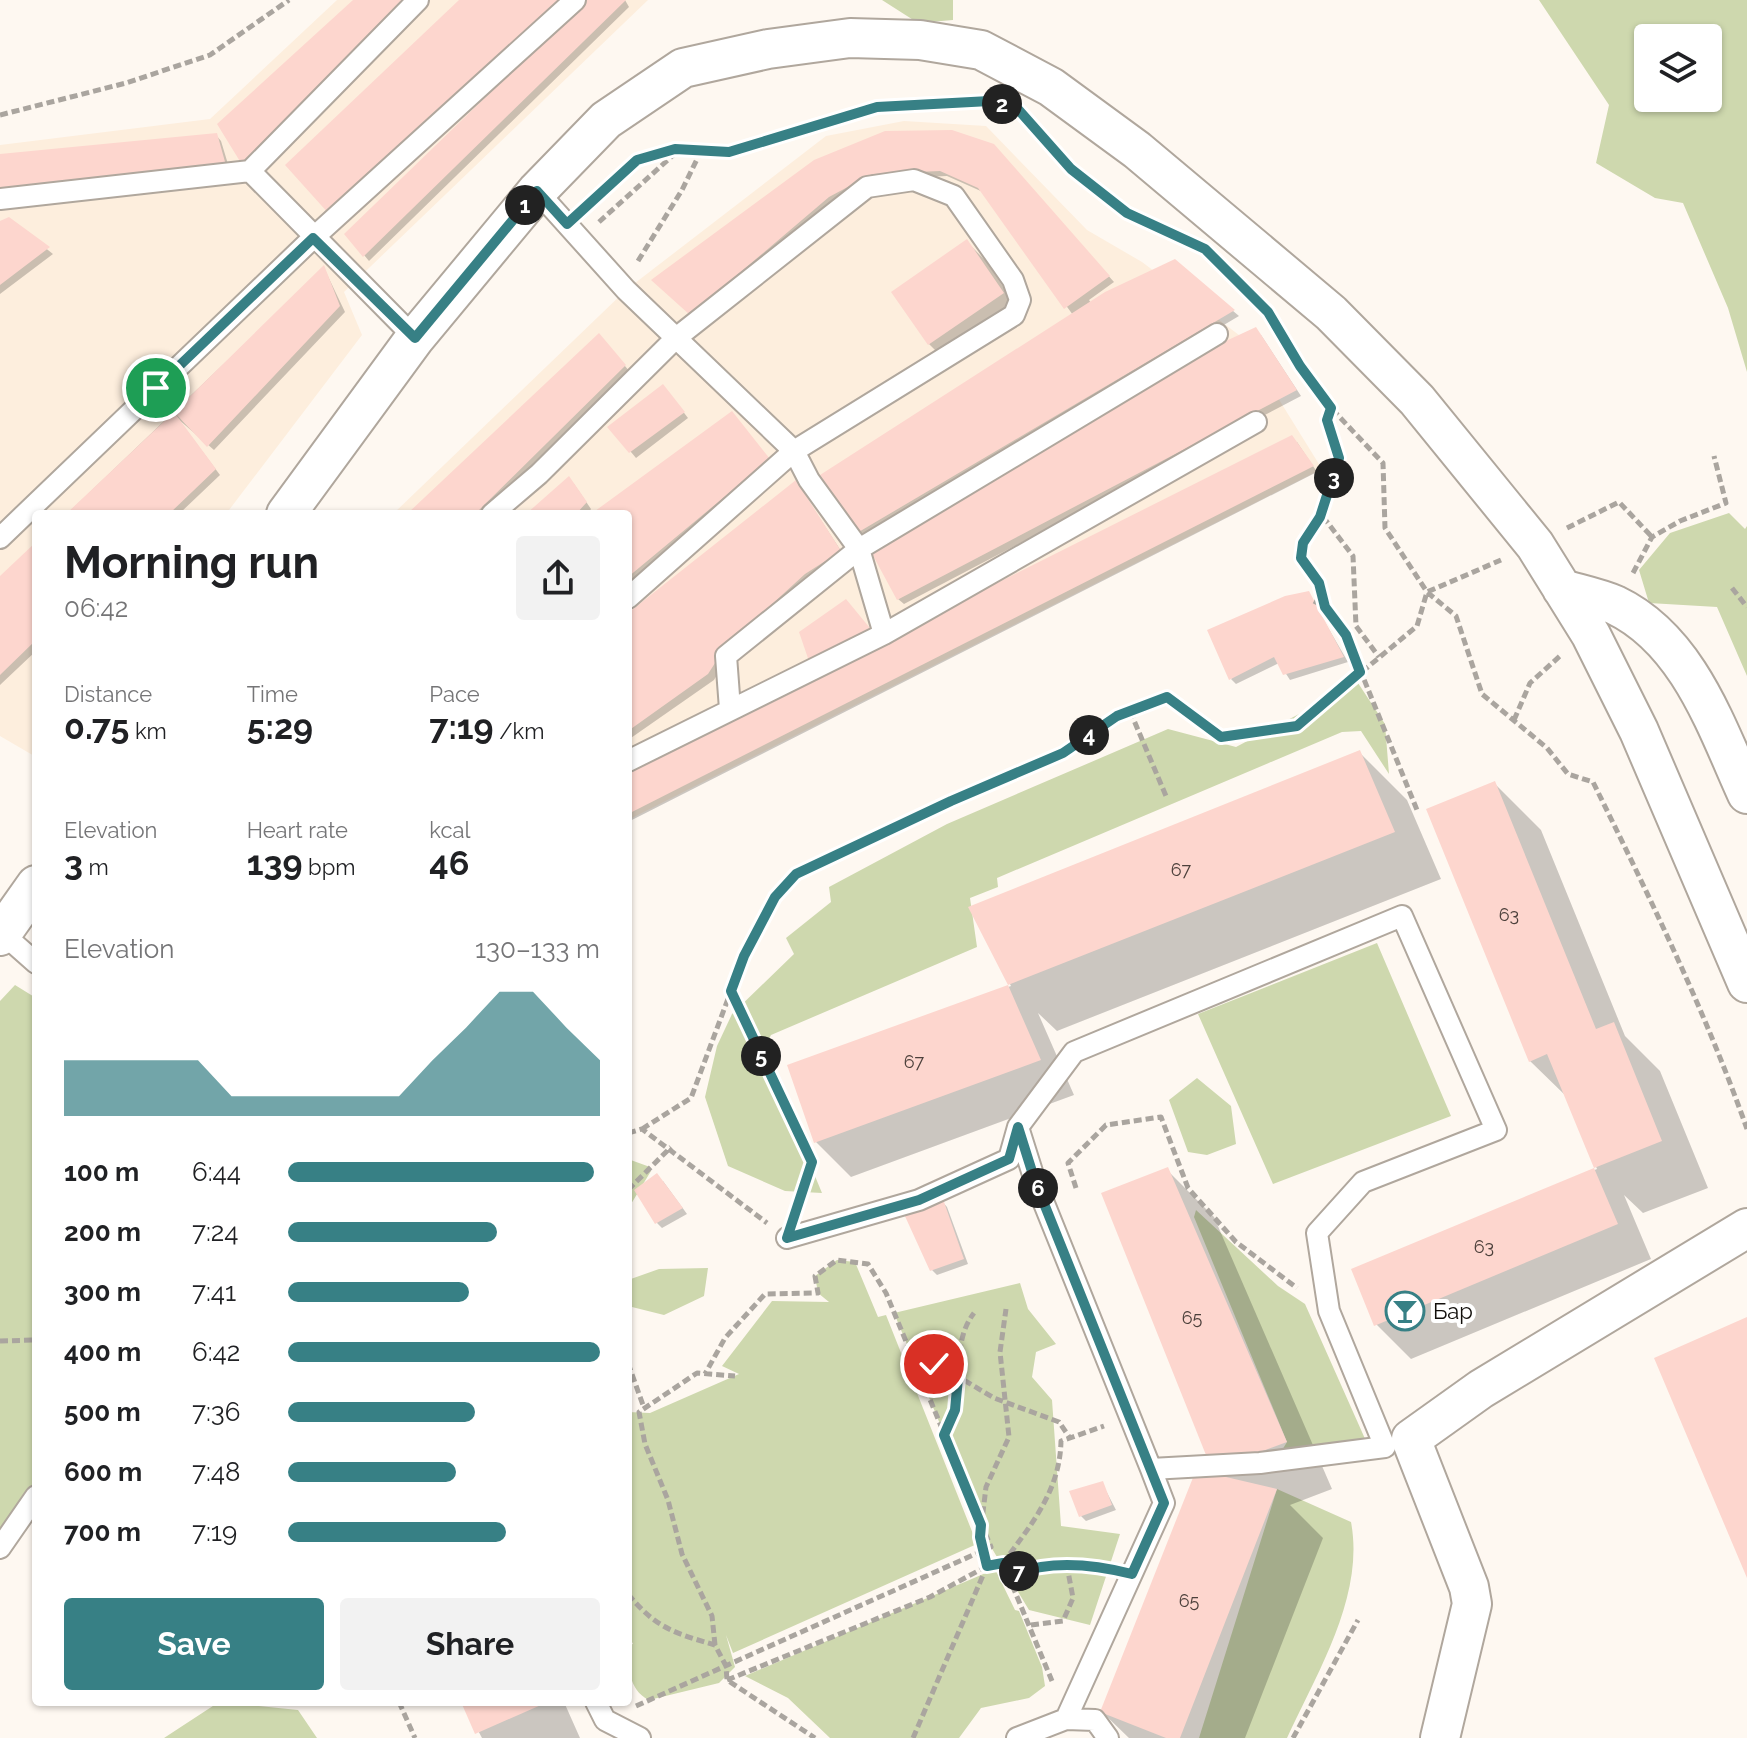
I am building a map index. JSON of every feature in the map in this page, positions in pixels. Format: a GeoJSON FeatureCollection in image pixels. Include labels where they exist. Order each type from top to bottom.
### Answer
{"type":"FeatureCollection","features":[{"type":"Feature","properties":{"kind":"street"},"geometry":{"type":"LineString","coordinates":[[289,510],[415,338],[537,191],[606,120],[683,68],[768,49],[850,38],[920,40],[981,50],[1051,87],[1137,150],[1331,313],[1551,537],[1562,589],[1588,631],[1639,731],[1747,983]]}},
{"type":"Feature","properties":{"kind":"street"},"geometry":{"type":"LineString","coordinates":[[1562,589],[1615,605],[1666,642],[1706,703],[1747,794]]}},
{"type":"Feature","properties":{"kind":"street"},"geometry":{"type":"LineString","coordinates":[[1,935],[32,891]]}},
{"type":"Feature","properties":{"kind":"street"},"geometry":{"type":"LineString","coordinates":[[1440,1738],[1472,1604],[1469,1587],[1398,1443],[1481,1389],[1747,1228]]}},
{"type":"Feature","properties":{"kind":"lane"},"geometry":{"type":"LineString","coordinates":[[0,199],[250,171],[418,0]]}},
{"type":"Feature","properties":{"kind":"lane"},"geometry":{"type":"LineString","coordinates":[[0,538],[313,238],[575,0]]}},
{"type":"Feature","properties":{"kind":"lane"},"geometry":{"type":"LineString","coordinates":[[250,171],[415,338]]}},
{"type":"Feature","properties":{"kind":"lane"},"geometry":{"type":"LineString","coordinates":[[497,510],[539,474],[676,338],[867,187],[914,180],[954,196],[1013,280],[1020,300],[1014,315],[794,451],[632,594]]}},
{"type":"Feature","properties":{"kind":"lane"},"geometry":{"type":"LineString","coordinates":[[537,191],[616,278],[794,451],[809,480],[859,549],[884,634]]}},
{"type":"Feature","properties":{"kind":"lane"},"geometry":{"type":"LineString","coordinates":[[730,709],[726,656],[859,549],[1217,334]]}},
{"type":"Feature","properties":{"kind":"lane"},"geometry":{"type":"LineString","coordinates":[[632,759],[884,634],[1256,422]]}},
{"type":"Feature","properties":{"kind":"lane"},"geometry":{"type":"LineString","coordinates":[[787,1238],[919,1200],[1009,1159],[1018,1127],[1074,1052],[1402,916],[1496,1130],[1363,1182],[1317,1233],[1327,1301],[1398,1443],[1260,1463],[1151,1469]]}},
{"type":"Feature","properties":{"kind":"lane"},"geometry":{"type":"LineString","coordinates":[[1,935],[32,960]]}},
{"type":"Feature","properties":{"kind":"lane"},"geometry":{"type":"LineString","coordinates":[[1018,1127],[1035,1181],[1164,1503],[1066,1719]]}},
{"type":"Feature","properties":{"kind":"lane"},"geometry":{"type":"LineString","coordinates":[[0,1548],[32,1502]]}},
{"type":"Feature","properties":{"kind":"lane"},"geometry":{"type":"LineString","coordinates":[[600,1711],[640,1738]]}},
{"type":"Feature","properties":{"kind":"lane"},"geometry":{"type":"LineString","coordinates":[[1017,1738],[1066,1719],[1095,1720],[1108,1738]]}},
{"type":"Feature","properties":{"kind":"path"},"geometry":{"type":"LineString","coordinates":[[0,115],[126,83],[210,55],[289,0]]}},
{"type":"Feature","properties":{"kind":"path"},"geometry":{"type":"LineString","coordinates":[[567,224],[637,160],[680,149],[729,152],[877,107],[990,101],[1003,104]]}},
{"type":"Feature","properties":{"kind":"path"},"geometry":{"type":"LineString","coordinates":[[1016,107],[1071,169],[1127,213],[1192,243]]}},
{"type":"Feature","properties":{"kind":"path"},"geometry":{"type":"LineString","coordinates":[[585,208],[595,225],[680,149]]}},
{"type":"Feature","properties":{"kind":"path"},"geometry":{"type":"LineString","coordinates":[[616,278],[637,264],[682,190],[701,151]]}},
{"type":"Feature","properties":{"kind":"path"},"geometry":{"type":"LineString","coordinates":[[1257,302],[1331,408],[1383,463],[1385,528],[1427,592],[1456,616],[1482,694],[1547,748],[1568,774],[1593,782],[1719,1055],[1747,1129]]}},
{"type":"Feature","properties":{"kind":"path"},"geometry":{"type":"LineString","coordinates":[[1331,408],[1327,420],[1339,458],[1320,517],[1303,543],[1301,558],[1319,583],[1325,607],[1346,635],[1417,810]]}},
{"type":"Feature","properties":{"kind":"path"},"geometry":{"type":"LineString","coordinates":[[1615,605],[1652,537],[1726,503],[1714,456]]}},
{"type":"Feature","properties":{"kind":"path"},"geometry":{"type":"LineString","coordinates":[[632,1132],[642,1129],[691,1098],[744,956],[775,897],[796,874],[951,801],[1063,753],[1117,716],[1167,697],[1221,737],[1297,726],[1417,626],[1427,592],[1551,537],[1619,502],[1652,537]]}},
{"type":"Feature","properties":{"kind":"path"},"geometry":{"type":"LineString","coordinates":[[1320,517],[1340,536],[1353,556],[1356,626],[1379,657]]}},
{"type":"Feature","properties":{"kind":"path"},"geometry":{"type":"LineString","coordinates":[[1732,588],[1747,607]]}},
{"type":"Feature","properties":{"kind":"path"},"geometry":{"type":"LineString","coordinates":[[1314,601],[1325,607]]}},
{"type":"Feature","properties":{"kind":"path"},"geometry":{"type":"LineString","coordinates":[[1514,720],[1530,683],[1588,631]]}},
{"type":"Feature","properties":{"kind":"path"},"geometry":{"type":"LineString","coordinates":[[1130,711],[1166,796]]}},
{"type":"Feature","properties":{"kind":"path"},"geometry":{"type":"LineString","coordinates":[[642,1129],[671,1147],[787,1238],[812,1162],[731,991]]}},
{"type":"Feature","properties":{"kind":"path"},"geometry":{"type":"LineString","coordinates":[[1076,1188],[1068,1163],[1106,1125],[1161,1117],[1188,1188],[1236,1242],[1297,1288],[1327,1301]]}},
{"type":"Feature","properties":{"kind":"path"},"geometry":{"type":"LineString","coordinates":[[632,1186],[671,1147]]}},
{"type":"Feature","properties":{"kind":"path"},"geometry":{"type":"LineString","coordinates":[[632,1700],[726,1666],[991,1547],[886,1293],[868,1264],[837,1260],[815,1276],[818,1293],[765,1294],[725,1338],[705,1374]]}},
{"type":"Feature","properties":{"kind":"path"},"geometry":{"type":"LineString","coordinates":[[981,1525],[986,1487],[1009,1437],[1000,1352],[1006,1309]]}},
{"type":"Feature","properties":{"kind":"path"},"geometry":{"type":"LineString","coordinates":[[944,1435],[955,1410],[963,1335],[974,1313]]}},
{"type":"Feature","properties":{"kind":"path"},"geometry":{"type":"LineString","coordinates":[[0,1341],[32,1340]]}},
{"type":"Feature","properties":{"kind":"path"},"geometry":{"type":"LineString","coordinates":[[911,1354],[925,1357],[1005,1402],[1059,1422],[1070,1438]]}},
{"type":"Feature","properties":{"kind":"path"},"geometry":{"type":"LineString","coordinates":[[727,1680],[726,1666],[715,1645],[712,1616],[682,1554],[668,1500],[645,1444],[639,1412],[697,1373],[735,1376]]}},
{"type":"Feature","properties":{"kind":"path"},"geometry":{"type":"LineString","coordinates":[[632,1374],[644,1408]]}},
{"type":"Feature","properties":{"kind":"path"},"geometry":{"type":"LineString","coordinates":[[727,1680],[930,1597],[987,1566],[1003,1563],[1037,1520],[1051,1490],[1061,1441],[1112,1423]]}},
{"type":"Feature","properties":{"kind":"path"},"geometry":{"type":"LineString","coordinates":[[913,1738],[987,1566],[983,1550]]}},
{"type":"Feature","properties":{"kind":"path"},"geometry":{"type":"LineString","coordinates":[[1003,1563],[1054,1686],[1037,1730]]}},
{"type":"Feature","properties":{"kind":"path"},"geometry":{"type":"LineString","coordinates":[[1007,1577],[1022,1570],[1092,1564],[1132,1574]]}},
{"type":"Feature","properties":{"kind":"path"},"geometry":{"type":"LineString","coordinates":[[1031,1625],[1063,1621],[1073,1598],[1067,1566]]}},
{"type":"Feature","properties":{"kind":"path"},"geometry":{"type":"LineString","coordinates":[[632,1599],[648,1618],[669,1631],[715,1645]]}},
{"type":"Feature","properties":{"kind":"path"},"geometry":{"type":"LineString","coordinates":[[1293,1738],[1358,1620]]}},
{"type":"Feature","properties":{"kind":"path"},"geometry":{"type":"LineString","coordinates":[[727,1680],[815,1738]]}},
{"type":"Feature","properties":{"kind":"path"},"geometry":{"type":"LineString","coordinates":[[401,1706],[415,1738]]}},
{"type":"Feature","properties":{"kind":"shaded area"},"geometry":{"type":"Polygon","coordinates":[[[337,0],[648,0],[344,292],[362,335],[229,510],[32,510],[32,755],[0,736],[0,145],[210,119],[337,0]]]}},
{"type":"Feature","properties":{"kind":"shaded area"},"geometry":{"type":"Polygon","coordinates":[[[904,121],[986,126],[1087,230],[1142,262],[1239,335],[1322,469],[632,818],[632,510],[397,510],[626,290],[826,136],[904,121]]]}},
{"type":"Feature","properties":{"kind":"green space"},"geometry":{"type":"Polygon","coordinates":[[[882,0],[953,0],[953,20],[918,23],[882,0]]]}},
{"type":"Feature","properties":{"kind":"green space"},"geometry":{"type":"Polygon","coordinates":[[[1539,0],[1747,0],[1747,372],[1728,308],[1683,203],[1655,198],[1596,163],[1609,105],[1539,0]]]}},
{"type":"Feature","properties":{"kind":"green space"},"geometry":{"type":"Polygon","coordinates":[[[1729,513],[1745,529],[1747,526],[1747,676],[1717,607],[1649,603],[1639,570],[1670,533],[1729,513]]]}},
{"type":"Feature","properties":{"kind":"green space"},"geometry":{"type":"Polygon","coordinates":[[[1358,683],[1385,724],[1389,774],[1361,731],[1342,732],[997,878],[998,887],[970,898],[977,947],[771,1035],[763,1051],[822,1193],[785,1191],[728,1166],[705,1097],[717,1046],[732,1014],[794,954],[786,938],[831,902],[829,887],[947,824],[1168,729],[1236,747],[1358,683]]]}},
{"type":"Feature","properties":{"kind":"green space"},"geometry":{"type":"Polygon","coordinates":[[[1377,943],[1451,1116],[1273,1184],[1198,1014],[1377,943]]]}},
{"type":"Feature","properties":{"kind":"green space"},"geometry":{"type":"Polygon","coordinates":[[[15,985],[32,996],[32,1498],[0,1546],[0,1001],[15,985]]]}},
{"type":"Feature","properties":{"kind":"green space"},"geometry":{"type":"Polygon","coordinates":[[[1197,1078],[1231,1106],[1236,1144],[1207,1155],[1188,1152],[1169,1100],[1197,1078]]]}},
{"type":"Feature","properties":{"kind":"green space"},"geometry":{"type":"Polygon","coordinates":[[[632,1160],[650,1167],[651,1171],[632,1202],[632,1160]]]}},
{"type":"Feature","properties":{"kind":"green space"},"geometry":{"type":"Polygon","coordinates":[[[1196,1210],[1278,1286],[1305,1304],[1366,1441],[1352,1462],[1270,1470],[1287,1442],[1194,1217],[1196,1210]]]}},
{"type":"Feature","properties":{"kind":"green space"},"geometry":{"type":"Polygon","coordinates":[[[837,1260],[855,1262],[878,1317],[886,1315],[977,1544],[733,1653],[726,1635],[735,1667],[719,1683],[649,1700],[637,1690],[632,1680],[632,1412],[650,1413],[739,1374],[722,1366],[772,1301],[829,1302],[818,1293],[815,1276],[837,1260]]]}},
{"type":"Feature","properties":{"kind":"green space"},"geometry":{"type":"Polygon","coordinates":[[[708,1268],[704,1296],[664,1315],[632,1307],[632,1279],[659,1269],[708,1268]]]}},
{"type":"Feature","properties":{"kind":"green space"},"geometry":{"type":"Polygon","coordinates":[[[1020,1283],[1028,1309],[1056,1344],[1036,1352],[1032,1377],[1052,1400],[1061,1526],[1120,1534],[1090,1625],[1029,1610],[991,1547],[894,1313],[1020,1283]]]}},
{"type":"Feature","properties":{"kind":"green space"},"geometry":{"type":"Polygon","coordinates":[[[1277,1489],[1351,1522],[1354,1550],[1345,1606],[1324,1661],[1287,1738],[1199,1738],[1277,1489]]]}},
{"type":"Feature","properties":{"kind":"green space"},"geometry":{"type":"Polygon","coordinates":[[[995,1569],[1015,1610],[1019,1611],[1042,1667],[1045,1686],[1029,1698],[981,1708],[959,1738],[830,1738],[788,1698],[745,1676],[995,1569]]]}},
{"type":"Feature","properties":{"kind":"green space"},"geometry":{"type":"Polygon","coordinates":[[[213,1706],[258,1706],[298,1710],[317,1738],[164,1738],[213,1706]]]}},
{"type":"Feature","properties":{"kind":"building"},"geometry":{"type":"Polygon","coordinates":[[[353,0],[412,0],[241,163],[217,124],[353,0]]]}},
{"type":"Feature","properties":{"kind":"building"},"geometry":{"type":"Polygon","coordinates":[[[459,0],[561,0],[330,215],[285,165],[459,0]]]}},
{"type":"Feature","properties":{"kind":"building"},"geometry":{"type":"Polygon","coordinates":[[[586,0],[626,0],[363,257],[344,234],[586,0]]]}},
{"type":"Feature","properties":{"kind":"building"},"geometry":{"type":"Polygon","coordinates":[[[952,130],[994,144],[1110,276],[1064,309],[978,188],[940,171],[872,174],[829,197],[690,315],[651,280],[814,160],[885,131],[952,130]]]}},
{"type":"Feature","properties":{"kind":"building"},"geometry":{"type":"Polygon","coordinates":[[[217,133],[227,169],[0,193],[0,154],[217,133]]]}},
{"type":"Feature","properties":{"kind":"building"},"geometry":{"type":"Polygon","coordinates":[[[9,217],[50,247],[0,285],[0,221],[9,217]]]}},
{"type":"Feature","properties":{"kind":"building"},"geometry":{"type":"Polygon","coordinates":[[[967,239],[1004,293],[928,345],[891,292],[967,239]]]}},
{"type":"Feature","properties":{"kind":"building"},"geometry":{"type":"Polygon","coordinates":[[[1175,259],[1235,310],[857,533],[820,475],[1105,292],[1175,259]]]}},
{"type":"Feature","properties":{"kind":"building"},"geometry":{"type":"Polygon","coordinates":[[[324,265],[340,306],[207,447],[174,412],[324,265]]]}},
{"type":"Feature","properties":{"kind":"building"},"geometry":{"type":"Polygon","coordinates":[[[1256,327],[1297,390],[897,600],[870,550],[1213,347],[1256,327]]]}},
{"type":"Feature","properties":{"kind":"building"},"geometry":{"type":"Polygon","coordinates":[[[599,333],[626,365],[479,510],[411,510],[599,333]]]}},
{"type":"Feature","properties":{"kind":"building"},"geometry":{"type":"Polygon","coordinates":[[[663,384],[685,412],[629,453],[607,427],[663,384]]]}},
{"type":"Feature","properties":{"kind":"building"},"geometry":{"type":"Polygon","coordinates":[[[732,411],[770,459],[632,574],[632,510],[596,510],[732,411]]]}},
{"type":"Feature","properties":{"kind":"building"},"geometry":{"type":"Polygon","coordinates":[[[174,412],[216,469],[173,510],[70,510],[174,412]]]}},
{"type":"Feature","properties":{"kind":"building"},"geometry":{"type":"Polygon","coordinates":[[[1292,435],[1314,466],[632,812],[632,766],[1292,435]]]}},
{"type":"Feature","properties":{"kind":"building"},"geometry":{"type":"Polygon","coordinates":[[[569,476],[587,502],[580,510],[531,510],[569,476]]]}},
{"type":"Feature","properties":{"kind":"building"},"geometry":{"type":"Polygon","coordinates":[[[796,480],[841,551],[805,574],[726,646],[708,674],[632,728],[632,610],[796,480]]]}},
{"type":"Feature","properties":{"kind":"building"},"geometry":{"type":"Polygon","coordinates":[[[32,546],[32,644],[0,675],[0,576],[32,546]]]}},
{"type":"Feature","properties":{"kind":"building"},"geometry":{"type":"Polygon","coordinates":[[[1309,591],[1344,657],[1283,675],[1274,657],[1229,680],[1207,630],[1285,596],[1309,591]]]}},
{"type":"Feature","properties":{"kind":"building"},"geometry":{"type":"Polygon","coordinates":[[[846,599],[874,633],[812,670],[799,632],[846,599]]]}},
{"type":"Feature","properties":{"kind":"building"},"geometry":{"type":"Polygon","coordinates":[[[1360,750],[1395,832],[1008,985],[968,907],[1360,750]]]}},
{"type":"Feature","properties":{"kind":"building"},"geometry":{"type":"Polygon","coordinates":[[[1495,781],[1596,1029],[1614,1022],[1662,1141],[1594,1168],[1547,1054],[1529,1062],[1426,809],[1495,781]]]}},
{"type":"Feature","properties":{"kind":"building"},"geometry":{"type":"Polygon","coordinates":[[[1008,985],[1041,1060],[814,1143],[787,1065],[1008,985]]]}},
{"type":"Feature","properties":{"kind":"building"},"geometry":{"type":"Polygon","coordinates":[[[1168,1167],[1287,1442],[1212,1470],[1101,1193],[1168,1167]]]}},
{"type":"Feature","properties":{"kind":"building"},"geometry":{"type":"Polygon","coordinates":[[[1594,1168],[1618,1224],[1374,1326],[1351,1269],[1594,1168]]]}},
{"type":"Feature","properties":{"kind":"building"},"geometry":{"type":"Polygon","coordinates":[[[657,1173],[683,1208],[655,1224],[634,1190],[657,1173]]]}},
{"type":"Feature","properties":{"kind":"building"},"geometry":{"type":"Polygon","coordinates":[[[943,1199],[964,1259],[930,1271],[904,1214],[943,1199]]]}},
{"type":"Feature","properties":{"kind":"building"},"geometry":{"type":"Polygon","coordinates":[[[1747,1317],[1747,1578],[1654,1358],[1747,1317]]]}},
{"type":"Feature","properties":{"kind":"building"},"geometry":{"type":"Polygon","coordinates":[[[1196,1470],[1277,1489],[1180,1738],[1166,1738],[1100,1712],[1196,1470]]]}},
{"type":"Feature","properties":{"kind":"building"},"geometry":{"type":"Polygon","coordinates":[[[1103,1481],[1112,1505],[1079,1517],[1069,1491],[1103,1481]]]}},
{"type":"Feature","properties":{"kind":"building"},"geometry":{"type":"Polygon","coordinates":[[[463,1706],[539,1706],[475,1734],[463,1706]]]}},
{"type":"Feature","properties":{"kind":"place","name":"Бар"},"geometry":{"type":"Point","coordinates":[1405,1311]}},
{"type":"Feature","properties":{"kind":"route"},"geometry":{"type":"LineString","coordinates":[[156,388],[313,238],[415,338],[537,191],[567,224],[637,160],[675,149],[729,152],[877,107],[990,101],[1016,107],[1071,169],[1127,213],[1205,249],[1268,312],[1300,366],[1331,408],[1327,420],[1339,458],[1320,517],[1303,543],[1301,558],[1319,583],[1325,607],[1346,635],[1360,672],[1297,726],[1221,737],[1167,697],[1117,716],[1063,753],[951,801],[889,833],[796,874],[775,897],[744,956],[731,991],[812,1162],[787,1238],[919,1200],[1009,1159],[1018,1127],[1035,1181],[1164,1503],[1132,1574],[1092,1564],[1022,1570],[1007,1577],[1003,1563],[987,1566],[980,1537],[981,1525],[944,1435],[955,1410],[958,1378],[934,1364]]}}]}
